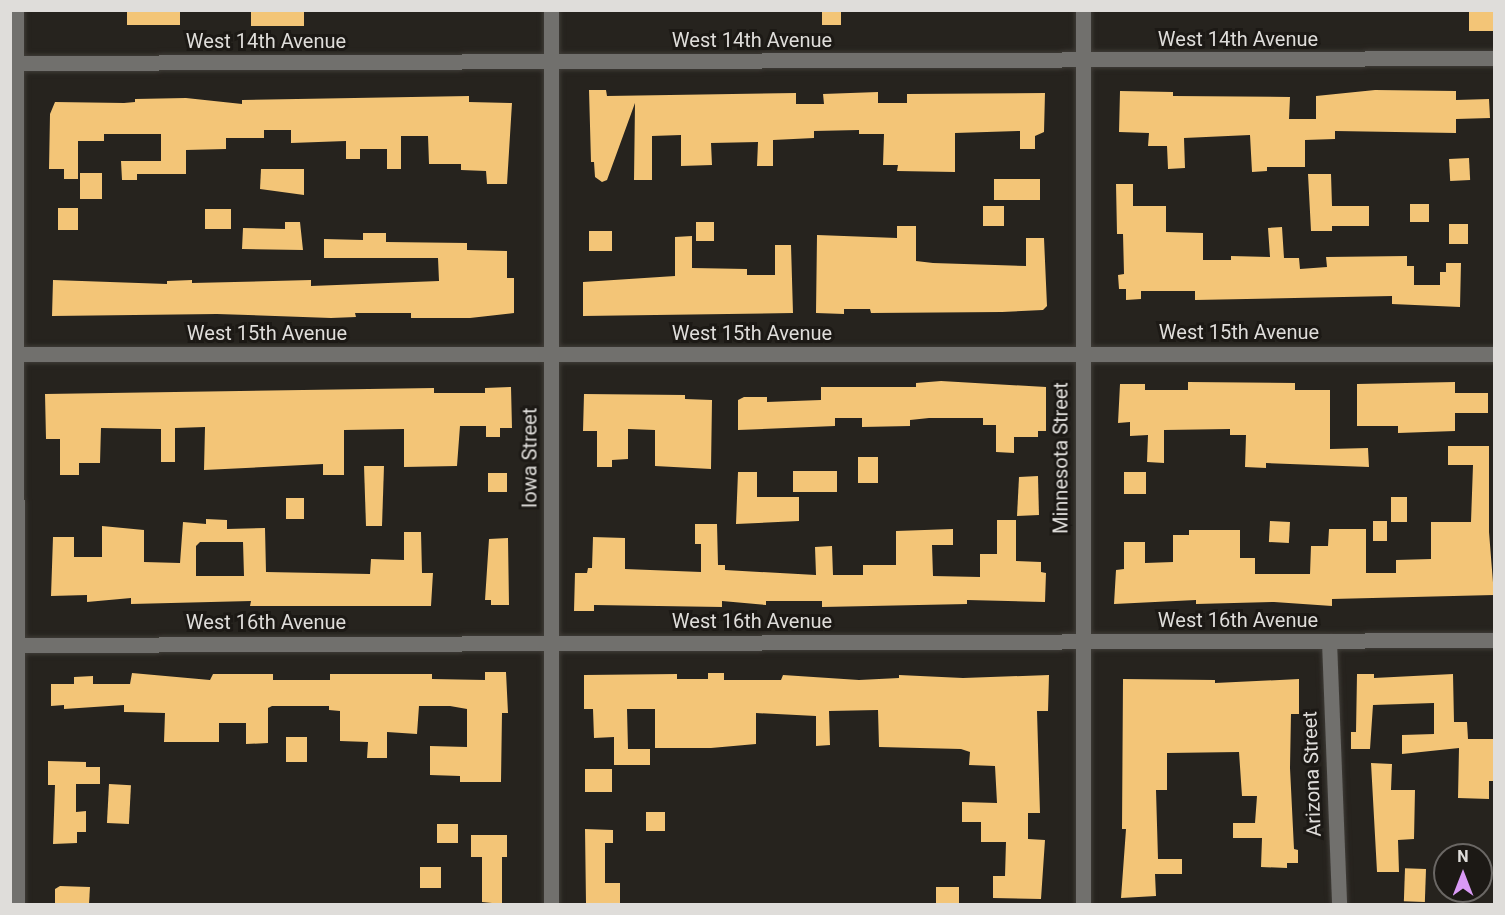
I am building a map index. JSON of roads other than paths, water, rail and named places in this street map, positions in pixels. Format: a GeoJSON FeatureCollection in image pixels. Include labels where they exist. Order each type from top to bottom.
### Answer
{"type":"FeatureCollection","features":[{"type":"Feature","properties":{"kind":"street"},"geometry":{"type":"LineString","coordinates":[[16,10],[13,63],[17,904]]}},
{"type":"Feature","properties":{"kind":"street","name":"Iowa Street"},"geometry":{"type":"LineString","coordinates":[[551,10],[551,904]]}},
{"type":"Feature","properties":{"kind":"street","name":"Minnesota Street"},"geometry":{"type":"LineString","coordinates":[[1083,10],[1083,904]]}},
{"type":"Feature","properties":{"kind":"street","name":"West 14th Avenue"},"geometry":{"type":"LineString","coordinates":[[13,63],[1494,58]]}},
{"type":"Feature","properties":{"kind":"street","name":"West 15th Avenue"},"geometry":{"type":"LineString","coordinates":[[14,354],[1082,352],[1494,354]]}},
{"type":"Feature","properties":{"kind":"street","name":"West 16th Avenue"},"geometry":{"type":"LineString","coordinates":[[14,645],[1494,640]]}},
{"type":"Feature","properties":{"kind":"street","name":"Arizona Street"},"geometry":{"type":"LineString","coordinates":[[1329,641],[1339,904]]}}]}
